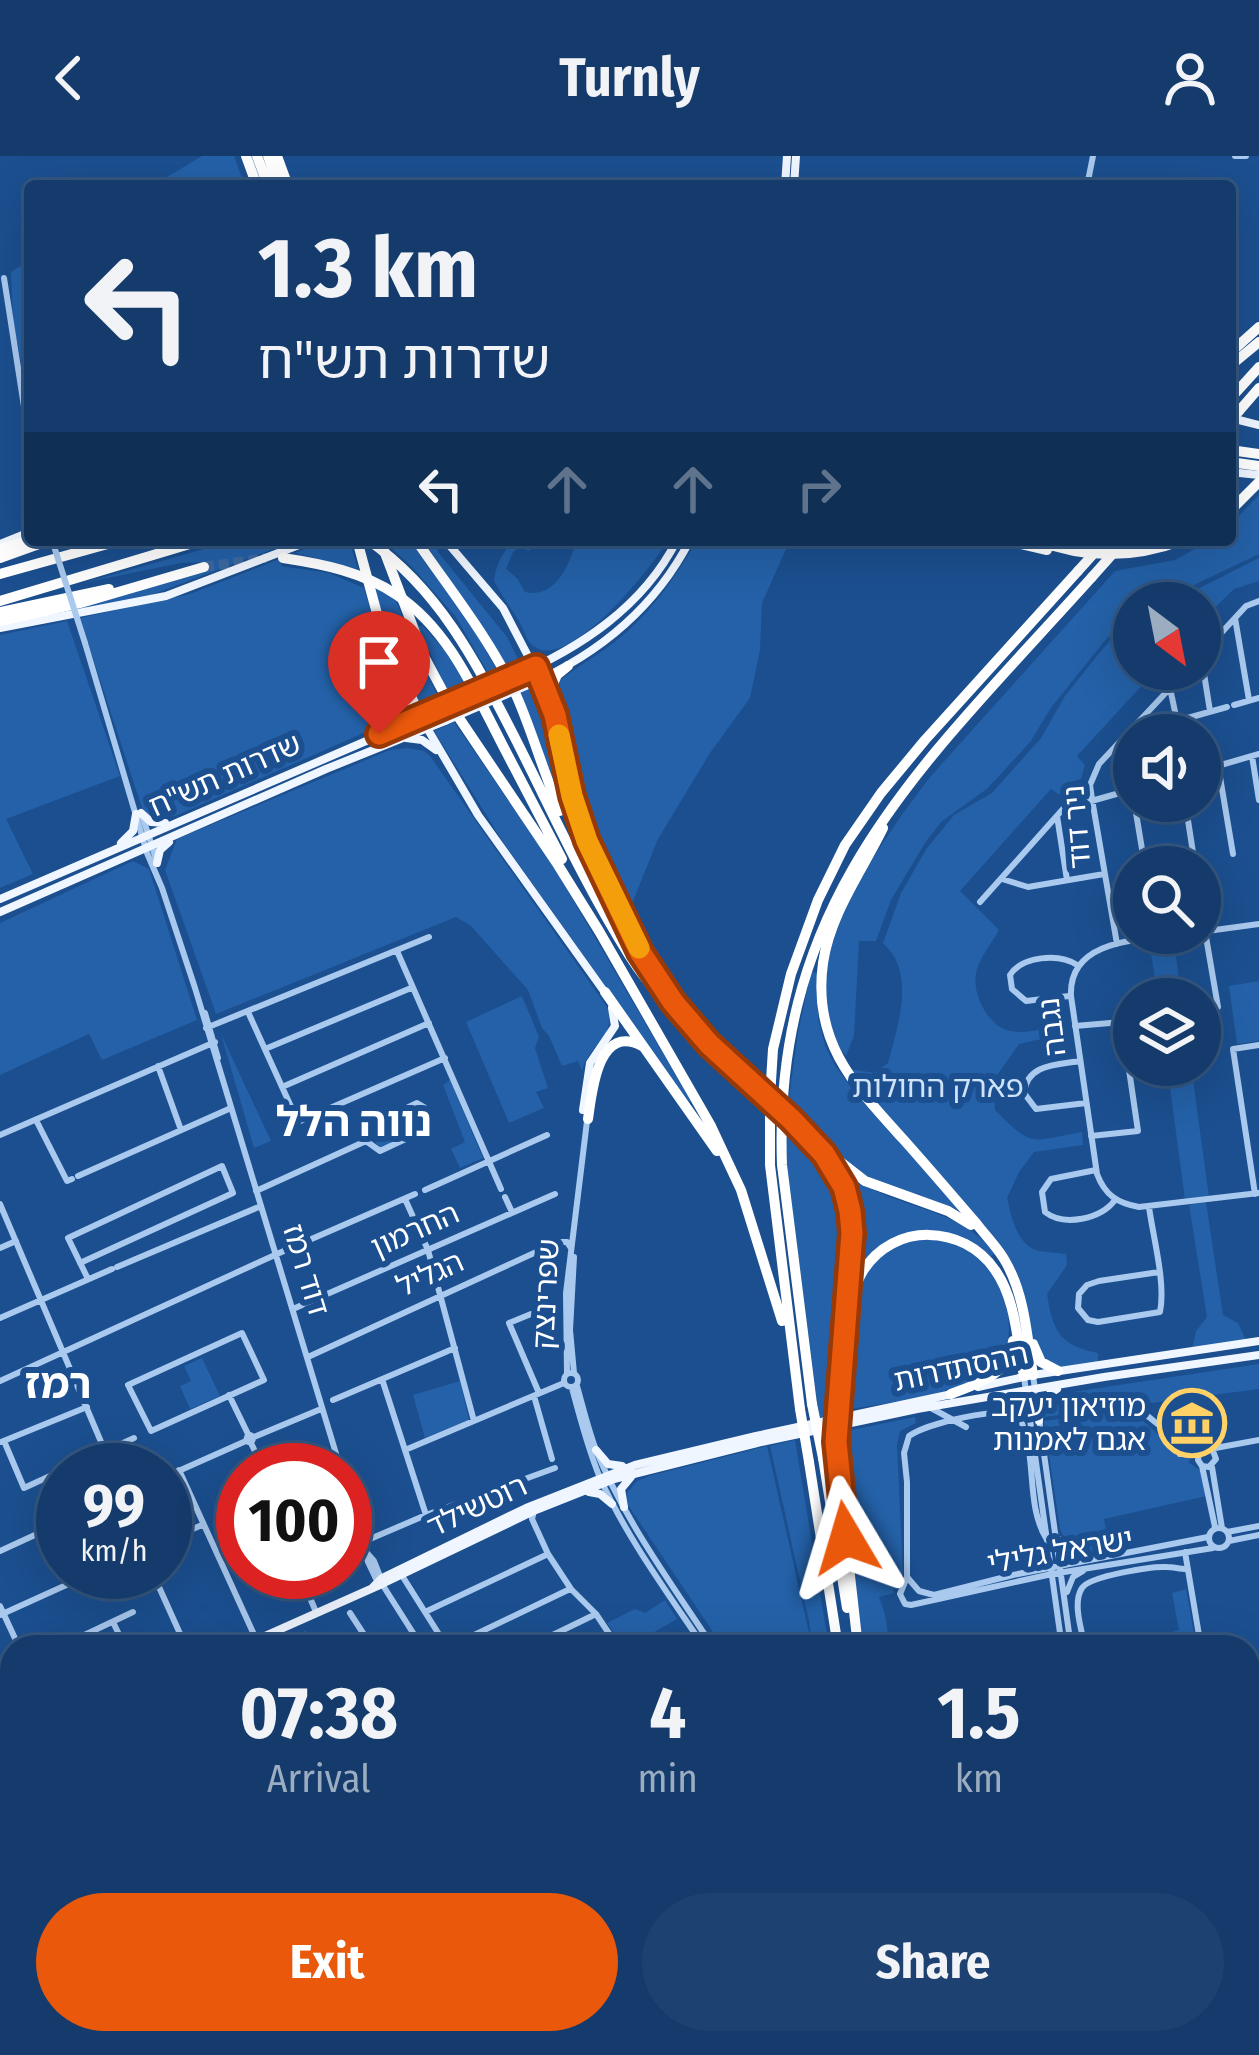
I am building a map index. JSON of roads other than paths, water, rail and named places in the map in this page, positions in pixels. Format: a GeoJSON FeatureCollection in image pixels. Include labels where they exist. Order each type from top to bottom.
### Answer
{"type":"FeatureCollection","features":[{"type":"Feature","properties":{"kind":"highway"},"geometry":{"type":"LineString","coordinates":[[1236,347],[1259,327]]}},
{"type":"Feature","properties":{"kind":"highway"},"geometry":{"type":"LineString","coordinates":[[1236,392],[1259,367]]}},
{"type":"Feature","properties":{"kind":"highway"},"geometry":{"type":"LineString","coordinates":[[1236,413],[1259,388]]}},
{"type":"Feature","properties":{"kind":"highway"},"geometry":{"type":"LineString","coordinates":[[1236,506],[1259,479]]}},
{"type":"Feature","properties":{"kind":"highway"},"geometry":{"type":"LineString","coordinates":[[0,574],[100,546]]}},
{"type":"Feature","properties":{"kind":"highway"},"geometry":{"type":"LineString","coordinates":[[0,601],[183,546]]}},
{"type":"Feature","properties":{"kind":"highway"},"geometry":{"type":"LineString","coordinates":[[359,546],[382,632],[423,722]]}},
{"type":"Feature","properties":{"kind":"highway"},"geometry":{"type":"LineString","coordinates":[[375,546],[421,586],[460,636],[628,954],[652,988],[850,1172],[948,1210],[992,1243]]}},
{"type":"Feature","properties":{"kind":"highway"},"geometry":{"type":"LineString","coordinates":[[382,546],[424,656],[448,703],[599,931],[711,1126],[740,1190],[823,1458],[854,1635]]}},
{"type":"Feature","properties":{"kind":"highway"},"geometry":{"type":"LineString","coordinates":[[420,546],[512,687],[588,879]]}},
{"type":"Feature","properties":{"kind":"highway"},"geometry":{"type":"LineString","coordinates":[[1032,546],[1094,554],[1160,546]]}},
{"type":"Feature","properties":{"kind":"highway"},"geometry":{"type":"LineString","coordinates":[[1061,546],[1094,554]]}},
{"type":"Feature","properties":{"kind":"highway"},"geometry":{"type":"LineString","coordinates":[[794,1367],[769,1130],[773,1049],[791,974],[818,900],[853,833],[881,793],[1101,546]]}},
{"type":"Feature","properties":{"kind":"highway"},"geometry":{"type":"LineString","coordinates":[[836,1635],[809,1462],[782,1165],[786,1058],[805,976],[824,922],[853,864],[902,790],[1120,546]]}},
{"type":"Feature","properties":{"kind":"highway"},"geometry":{"type":"LineString","coordinates":[[284,558],[376,582],[430,624],[466,674],[599,931]]}},
{"type":"Feature","properties":{"kind":"highway"},"geometry":{"type":"LineString","coordinates":[[0,620],[84,602],[204,567]]}},
{"type":"Feature","properties":{"kind":"highway"},"geometry":{"type":"LineString","coordinates":[[566,660],[554,680],[555,715],[572,796],[596,858],[651,970],[709,1044]]}},
{"type":"Feature","properties":{"kind":"highway"},"geometry":{"type":"LineString","coordinates":[[535,677],[555,715]]}},
{"type":"Feature","properties":{"kind":"highway"},"geometry":{"type":"LineString","coordinates":[[393,734],[408,712],[403,681]]}},
{"type":"Feature","properties":{"kind":"highway"},"geometry":{"type":"LineString","coordinates":[[902,790],[849,892],[826,950],[824,1017],[840,1062],[856,1087],[992,1243],[1012,1275],[1029,1382]]}},
{"type":"Feature","properties":{"kind":"highway"},"geometry":{"type":"LineString","coordinates":[[604,992],[740,1190]]}},
{"type":"Feature","properties":{"kind":"highway"},"geometry":{"type":"LineString","coordinates":[[586,1114],[594,1080],[609,1049],[629,1041],[648,1053]]}},
{"type":"Feature","properties":{"kind":"highway"},"geometry":{"type":"LineString","coordinates":[[810,1137],[839,1176],[850,1211],[852,1246],[836,1442],[855,1635]]}},
{"type":"Feature","properties":{"kind":"highway"},"geometry":{"type":"LineString","coordinates":[[845,1333],[865,1267],[893,1243],[922,1234],[951,1237],[980,1252],[1001,1279],[1041,1362],[1058,1371]]}},
{"type":"Feature","properties":{"kind":"highway"},"geometry":{"type":"LineString","coordinates":[[951,1394],[1006,1364],[1018,1319]]}},
{"type":"Feature","properties":{"kind":"main road"},"geometry":{"type":"LineString","coordinates":[[0,620],[166,596],[296,546]]}},
{"type":"Feature","properties":{"kind":"main road"},"geometry":{"type":"LineString","coordinates":[[451,546],[498,600],[525,645],[535,677],[602,644],[648,603],[687,546]]}},
{"type":"Feature","properties":{"kind":"main road"},"geometry":{"type":"LineString","coordinates":[[566,660],[639,594],[673,546]]}},
{"type":"Feature","properties":{"kind":"main road"},"geometry":{"type":"LineString","coordinates":[[525,645],[537,654],[566,660]]}},
{"type":"Feature","properties":{"kind":"main road","name":"שדרות תש\"ח"},"geometry":{"type":"LineString","coordinates":[[0,912],[513,677],[535,677]]}},
{"type":"Feature","properties":{"kind":"main road","name":"שדרות תש\"ח"},"geometry":{"type":"LineString","coordinates":[[423,722],[445,721],[535,677]]}},
{"type":"Feature","properties":{"kind":"main road"},"geometry":{"type":"LineString","coordinates":[[423,722],[478,815],[604,992],[614,1013],[615,1026],[590,1063],[586,1114]]}},
{"type":"Feature","properties":{"kind":"main road"},"geometry":{"type":"LineString","coordinates":[[393,734],[422,740],[445,761]]}},
{"type":"Feature","properties":{"kind":"main road"},"geometry":{"type":"LineString","coordinates":[[115,849],[133,832],[139,814],[152,822],[182,826]]}},
{"type":"Feature","properties":{"kind":"main road"},"geometry":{"type":"LineString","coordinates":[[149,847],[164,846],[182,826]]}},
{"type":"Feature","properties":{"kind":"main road","name":"שדרות תש\"ח"},"geometry":{"type":"LineString","coordinates":[[0,899],[115,849],[149,847]]}},
{"type":"Feature","properties":{"kind":"main road","name":"ההסתדרות"},"geometry":{"type":"LineString","coordinates":[[638,1468],[996,1396],[1058,1371],[1259,1341]]}},
{"type":"Feature","properties":{"kind":"main road","name":"ההסתדרות"},"geometry":{"type":"LineString","coordinates":[[605,1479],[756,1436],[951,1394],[1029,1382],[1069,1383],[1259,1355]]}},
{"type":"Feature","properties":{"kind":"main road"},"geometry":{"type":"LineString","coordinates":[[996,1396],[1019,1402],[1034,1422],[1046,1396],[1069,1383]]}},
{"type":"Feature","properties":{"kind":"main road"},"geometry":{"type":"LineString","coordinates":[[596,1450],[612,1466],[638,1468]]}},
{"type":"Feature","properties":{"kind":"main road"},"geometry":{"type":"LineString","coordinates":[[624,1507],[621,1489],[638,1468]]}},
{"type":"Feature","properties":{"kind":"main road","name":"רוטשילד"},"geometry":{"type":"LineString","coordinates":[[378,1583],[605,1479]]}},
{"type":"Feature","properties":{"kind":"main road","name":"רוטשילד"},"geometry":{"type":"LineString","coordinates":[[267,1635],[526,1508],[605,1479]]}},
{"type":"Feature","properties":{"kind":"main road"},"geometry":{"type":"LineString","coordinates":[[575,1494],[597,1493],[612,1504]]}},
{"type":"Feature","properties":{"kind":"street"},"geometry":{"type":"LineString","coordinates":[[1235,156],[1246,156]]}},
{"type":"Feature","properties":{"kind":"street"},"geometry":{"type":"LineString","coordinates":[[4,278],[24,406]]}},
{"type":"Feature","properties":{"kind":"street","name":"דוד רמז"},"geometry":{"type":"LineString","coordinates":[[53,546],[208,1027],[332,1443]]}},
{"type":"Feature","properties":{"kind":"street"},"geometry":{"type":"LineString","coordinates":[[1221,634],[1246,606],[1259,601]]}},
{"type":"Feature","properties":{"kind":"street"},"geometry":{"type":"LineString","coordinates":[[1235,618],[1249,700]]}},
{"type":"Feature","properties":{"kind":"street","name":"ניר דוד"},"geometry":{"type":"LineString","coordinates":[[1113,922],[1090,785],[1095,770],[1168,690]]}},
{"type":"Feature","properties":{"kind":"street"},"geometry":{"type":"LineString","coordinates":[[1206,690],[1210,712]]}},
{"type":"Feature","properties":{"kind":"street"},"geometry":{"type":"LineString","coordinates":[[1203,714],[1259,698]]}},
{"type":"Feature","properties":{"kind":"street"},"geometry":{"type":"LineString","coordinates":[[1221,765],[1256,755],[1259,800]]}},
{"type":"Feature","properties":{"kind":"street"},"geometry":{"type":"LineString","coordinates":[[1221,784],[1233,854]]}},
{"type":"Feature","properties":{"kind":"street"},"geometry":{"type":"LineString","coordinates":[[980,902],[1063,809],[1113,794]]}},
{"type":"Feature","properties":{"kind":"street"},"geometry":{"type":"LineString","coordinates":[[1057,816],[1067,880]]}},
{"type":"Feature","properties":{"kind":"street"},"geometry":{"type":"LineString","coordinates":[[1000,879],[1028,886],[1104,874]]}},
{"type":"Feature","properties":{"kind":"street","name":"נגבה"},"geometry":{"type":"LineString","coordinates":[[1221,929],[1259,924]]}},
{"type":"Feature","properties":{"kind":"street"},"geometry":{"type":"LineString","coordinates":[[208,1027],[429,937]]}},
{"type":"Feature","properties":{"kind":"street","name":"נגבה"},"geometry":{"type":"LineString","coordinates":[[1113,945],[1093,951],[1077,965],[1070,996],[1096,1170],[1115,1200]]}},
{"type":"Feature","properties":{"kind":"street"},"geometry":{"type":"LineString","coordinates":[[397,951],[512,1213]]}},
{"type":"Feature","properties":{"kind":"street"},"geometry":{"type":"LineString","coordinates":[[1070,996],[1025,1000],[1012,989],[1010,975],[1016,966],[1029,961],[1064,957],[1077,965]]}},
{"type":"Feature","properties":{"kind":"street"},"geometry":{"type":"LineString","coordinates":[[265,1049],[412,987]]}},
{"type":"Feature","properties":{"kind":"street"},"geometry":{"type":"LineString","coordinates":[[248,1012],[298,1122],[445,1058]]}},
{"type":"Feature","properties":{"kind":"street"},"geometry":{"type":"LineString","coordinates":[[1075,1026],[1122,1022],[1138,1131],[1091,1136]]}},
{"type":"Feature","properties":{"kind":"street"},"geometry":{"type":"LineString","coordinates":[[282,1087],[429,1023]]}},
{"type":"Feature","properties":{"kind":"street"},"geometry":{"type":"LineString","coordinates":[[0,1135],[212,1043]]}},
{"type":"Feature","properties":{"kind":"street"},"geometry":{"type":"LineString","coordinates":[[1096,1170],[1049,1181],[1041,1197],[1045,1212],[1056,1220],[1069,1221],[1106,1210],[1115,1200],[1149,1207],[1257,1194],[1233,1049],[1259,1046]]}},
{"type":"Feature","properties":{"kind":"street"},"geometry":{"type":"LineString","coordinates":[[1080,1061],[1034,1072],[1025,1082],[1024,1093],[1036,1109],[1086,1103]]}},
{"type":"Feature","properties":{"kind":"street"},"geometry":{"type":"LineString","coordinates":[[158,1066],[182,1130]]}},
{"type":"Feature","properties":{"kind":"street"},"geometry":{"type":"LineString","coordinates":[[414,1104],[424,1107],[430,1120],[428,1130],[380,1150],[366,1141],[369,1126],[414,1104]]}},
{"type":"Feature","properties":{"kind":"street"},"geometry":{"type":"LineString","coordinates":[[36,1120],[67,1181],[231,1108]]}},
{"type":"Feature","properties":{"kind":"street","name":"שפרינצק"},"geometry":{"type":"LineString","coordinates":[[586,1114],[565,1313],[571,1381],[605,1479]]}},
{"type":"Feature","properties":{"kind":"street"},"geometry":{"type":"LineString","coordinates":[[425,1190],[548,1135]]}},
{"type":"Feature","properties":{"kind":"street"},"geometry":{"type":"LineString","coordinates":[[256,1191],[366,1141]]}},
{"type":"Feature","properties":{"kind":"street"},"geometry":{"type":"LineString","coordinates":[[1249,1153],[1259,1151]]}},
{"type":"Feature","properties":{"kind":"street"},"geometry":{"type":"LineString","coordinates":[[80,1262],[233,1193],[222,1166],[68,1238],[88,1280]]}},
{"type":"Feature","properties":{"kind":"street","name":"החרמון"},"geometry":{"type":"LineString","coordinates":[[293,1309],[555,1194]]}},
{"type":"Feature","properties":{"kind":"street"},"geometry":{"type":"LineString","coordinates":[[0,1381],[415,1195]]}},
{"type":"Feature","properties":{"kind":"street"},"geometry":{"type":"LineString","coordinates":[[405,1199],[428,1250],[474,1421]]}},
{"type":"Feature","properties":{"kind":"street"},"geometry":{"type":"LineString","coordinates":[[0,1204],[102,1443]]}},
{"type":"Feature","properties":{"kind":"street"},"geometry":{"type":"LineString","coordinates":[[0,1318],[261,1206]]}},
{"type":"Feature","properties":{"kind":"street"},"geometry":{"type":"LineString","coordinates":[[1149,1207],[1159,1272],[1163,1308],[1156,1314],[1098,1322],[1080,1312],[1077,1298],[1092,1283],[1159,1272]]}},
{"type":"Feature","properties":{"kind":"street","name":"שפרינצק"},"geometry":{"type":"LineString","coordinates":[[574,1217],[571,1381],[605,1479]]}},
{"type":"Feature","properties":{"kind":"street"},"geometry":{"type":"LineString","coordinates":[[0,1248],[16,1240]]}},
{"type":"Feature","properties":{"kind":"street","name":"הגליל"},"geometry":{"type":"LineString","coordinates":[[308,1357],[558,1242],[567,1242],[571,1248]]}},
{"type":"Feature","properties":{"kind":"street"},"geometry":{"type":"LineString","coordinates":[[372,1538],[554,1463],[536,1394],[508,1323],[531,1314]]}},
{"type":"Feature","properties":{"kind":"street"},"geometry":{"type":"LineString","coordinates":[[242,1333],[265,1380],[230,1395],[151,1430],[128,1385],[242,1333]]}},
{"type":"Feature","properties":{"kind":"street"},"geometry":{"type":"LineString","coordinates":[[333,1400],[455,1348]]}},
{"type":"Feature","properties":{"kind":"street"},"geometry":{"type":"LineString","coordinates":[[382,1379],[426,1515]]}},
{"type":"Feature","properties":{"kind":"street"},"geometry":{"type":"LineString","coordinates":[[405,1450],[571,1381]]}},
{"type":"Feature","properties":{"kind":"street"},"geometry":{"type":"LineString","coordinates":[[1029,1382],[1047,1543],[1032,1575],[1054,1594]]}},
{"type":"Feature","properties":{"kind":"street"},"geometry":{"type":"LineString","coordinates":[[230,1395],[252,1443]]}},
{"type":"Feature","properties":{"kind":"street"},"geometry":{"type":"LineString","coordinates":[[36,1482],[24,1488],[2,1442],[87,1407]]}},
{"type":"Feature","properties":{"kind":"street"},"geometry":{"type":"LineString","coordinates":[[928,1407],[966,1427]]}},
{"type":"Feature","properties":{"kind":"street"},"geometry":{"type":"LineString","coordinates":[[192,1465],[321,1408]]}},
{"type":"Feature","properties":{"kind":"street"},"geometry":{"type":"LineString","coordinates":[[1139,1409],[1181,1443],[1194,1443],[1205,1456],[1223,1532],[1208,1537],[1213,1548]]}},
{"type":"Feature","properties":{"kind":"street"},"geometry":{"type":"LineString","coordinates":[[910,1585],[900,1597],[911,1605],[920,1598],[910,1585],[904,1453],[909,1436],[926,1426],[1013,1412],[1023,1422],[1038,1526],[1065,1602],[1066,1635]]}},
{"type":"Feature","properties":{"kind":"street"},"geometry":{"type":"LineString","coordinates":[[1027,1444],[1034,1422]]}},
{"type":"Feature","properties":{"kind":"street"},"geometry":{"type":"LineString","coordinates":[[1034,1422],[1054,1527],[1054,1594],[1063,1635]]}},
{"type":"Feature","properties":{"kind":"street"},"geometry":{"type":"LineString","coordinates":[[123,1443],[134,1438]]}},
{"type":"Feature","properties":{"kind":"street"},"geometry":{"type":"LineString","coordinates":[[1183,1455],[1205,1456],[1229,1445],[1259,1440]]}},
{"type":"Feature","properties":{"kind":"street"},"geometry":{"type":"LineString","coordinates":[[605,1479],[612,1504],[646,1561],[700,1635]]}},
{"type":"Feature","properties":{"kind":"street"},"geometry":{"type":"LineString","coordinates":[[605,1479],[701,1635]]}},
{"type":"Feature","properties":{"kind":"street"},"geometry":{"type":"LineString","coordinates":[[192,1502],[254,1635]]}},
{"type":"Feature","properties":{"kind":"street"},"geometry":{"type":"LineString","coordinates":[[536,1510],[532,1520],[548,1555],[611,1635]]}},
{"type":"Feature","properties":{"kind":"street"},"geometry":{"type":"LineString","coordinates":[[192,1529],[202,1525]]}},
{"type":"Feature","properties":{"kind":"street","name":"ישראל גלילי"},"geometry":{"type":"LineString","coordinates":[[1223,1532],[1259,1526]]}},
{"type":"Feature","properties":{"kind":"street"},"geometry":{"type":"LineString","coordinates":[[1054,1527],[1068,1552],[1088,1565],[1073,1577],[1065,1602]]}},
{"type":"Feature","properties":{"kind":"street","name":"ישראל גלילי"},"geometry":{"type":"LineString","coordinates":[[1223,1532],[1259,1535]]}},
{"type":"Feature","properties":{"kind":"street","name":"ישראל גלילי"},"geometry":{"type":"LineString","coordinates":[[910,1585],[934,1594],[1088,1565],[1222,1549],[1223,1532]]}},
{"type":"Feature","properties":{"kind":"street"},"geometry":{"type":"LineString","coordinates":[[0,1551],[36,1534]]}},
{"type":"Feature","properties":{"kind":"street","name":"ישראל גלילי"},"geometry":{"type":"LineString","coordinates":[[1088,1565],[1208,1537]]}},
{"type":"Feature","properties":{"kind":"street"},"geometry":{"type":"LineString","coordinates":[[1184,1552],[1199,1635]]}},
{"type":"Feature","properties":{"kind":"street"},"geometry":{"type":"LineString","coordinates":[[424,1612],[548,1555]]}},
{"type":"Feature","properties":{"kind":"street"},"geometry":{"type":"LineString","coordinates":[[372,1559],[378,1583],[414,1635]]}},
{"type":"Feature","properties":{"kind":"street"},"geometry":{"type":"LineString","coordinates":[[1083,1635],[1079,1593],[1084,1585],[1136,1570],[1186,1569]]}},
{"type":"Feature","properties":{"kind":"street"},"geometry":{"type":"LineString","coordinates":[[401,1574],[440,1635]]}},
{"type":"Feature","properties":{"kind":"street","name":"ישראל גלילי"},"geometry":{"type":"LineString","coordinates":[[916,1603],[1032,1575]]}},
{"type":"Feature","properties":{"kind":"street"},"geometry":{"type":"LineString","coordinates":[[473,1635],[571,1589]]}},
{"type":"Feature","properties":{"kind":"street"},"geometry":{"type":"LineString","coordinates":[[1,1611],[36,1596]]}},
{"type":"Feature","properties":{"kind":"street"},"geometry":{"type":"LineString","coordinates":[[164,1599],[181,1635]]}},
{"type":"Feature","properties":{"kind":"street"},"geometry":{"type":"LineString","coordinates":[[310,1599],[316,1612]]}},
{"type":"Feature","properties":{"kind":"street"},"geometry":{"type":"LineString","coordinates":[[89,1635],[133,1612]]}},
{"type":"Feature","properties":{"kind":"street"},"geometry":{"type":"LineString","coordinates":[[350,1613],[364,1635]]}},
{"type":"Feature","properties":{"kind":"street"},"geometry":{"type":"LineString","coordinates":[[553,1635],[596,1614]]}},
{"type":"Feature","properties":{"kind":"street"},"geometry":{"type":"LineString","coordinates":[[113,1622],[119,1635]]}},
{"type":"Feature","properties":{"kind":"tunnel"},"geometry":{"type":"LineString","coordinates":[[204,567],[266,558]]}},
{"type":"Feature","properties":{"kind":"place","name":"מוזיאון יעקב אגם לאמנות"},"geometry":{"type":"Point","coordinates":[1192,1423]}},
{"type":"Feature","properties":{"kind":"district","name":"נווה הלל"},"geometry":{"type":"Point","coordinates":[354,1121]}},
{"type":"Feature","properties":{"kind":"district","name":"רמז"},"geometry":{"type":"Point","coordinates":[58,1383]}},
{"type":"Feature","properties":{"kind":"park label","name":"פארק החולות"},"geometry":{"type":"Point","coordinates":[938,1087]}}]}
